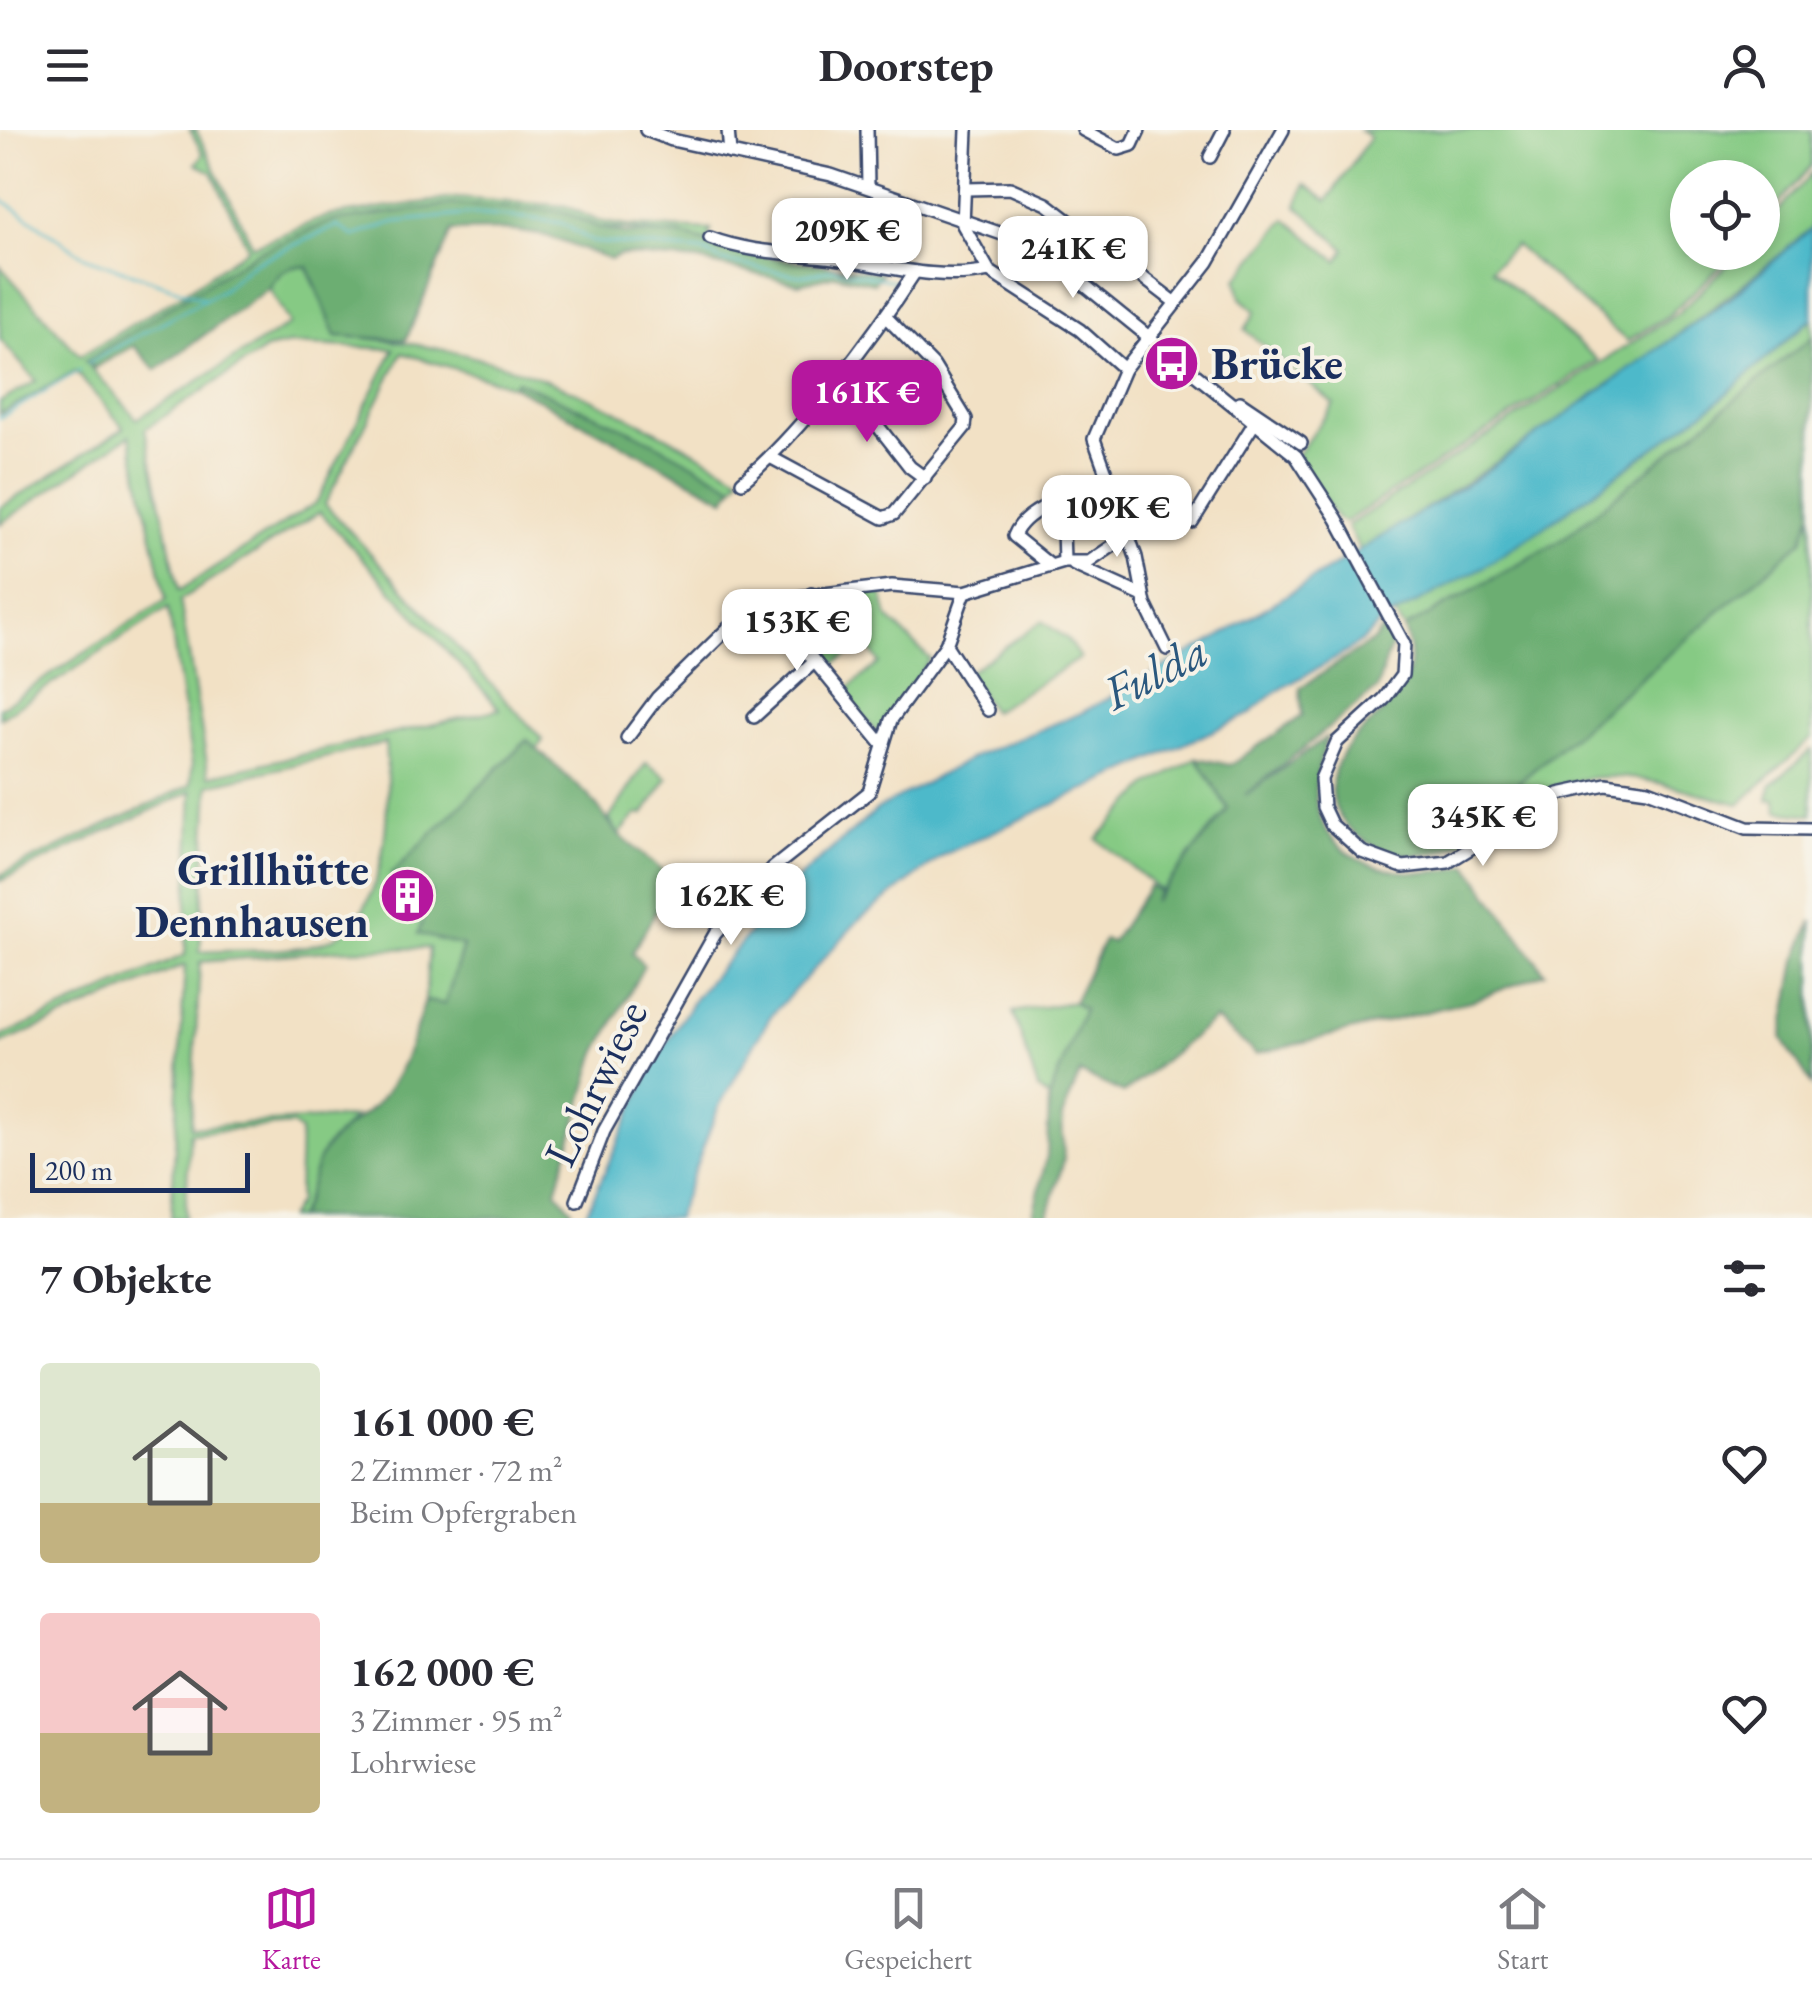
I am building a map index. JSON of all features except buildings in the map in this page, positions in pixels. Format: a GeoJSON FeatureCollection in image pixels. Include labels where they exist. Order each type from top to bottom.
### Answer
{"type":"FeatureCollection","features":[{"type":"Feature","properties":{"kind":"street"},"geometry":{"type":"LineString","coordinates":[[646,130],[868,187],[965,218],[1066,270],[1296,456],[1327,502],[1402,639],[1402,675],[1328,756],[1321,779],[1323,807],[1343,838],[1381,862],[1424,867],[1448,862],[1559,794],[1606,784],[1648,790],[1747,828],[1812,829]]}},
{"type":"Feature","properties":{"kind":"street"},"geometry":{"type":"LineString","coordinates":[[728,130],[730,153]]}},
{"type":"Feature","properties":{"kind":"street"},"geometry":{"type":"LineString","coordinates":[[867,130],[868,187]]}},
{"type":"Feature","properties":{"kind":"street"},"geometry":{"type":"LineString","coordinates":[[966,130],[964,230],[990,270],[1080,330],[1124,369]]}},
{"type":"Feature","properties":{"kind":"street"},"geometry":{"type":"LineString","coordinates":[[1089,131],[1120,149],[1132,145],[1139,130]]}},
{"type":"Feature","properties":{"kind":"street"},"geometry":{"type":"LineString","coordinates":[[1210,157],[1224,130]]}},
{"type":"Feature","properties":{"kind":"street"},"geometry":{"type":"LineString","coordinates":[[1167,648],[1143,596],[1094,438],[1124,369],[1237,218],[1283,130]]}},
{"type":"Feature","properties":{"kind":"street"},"geometry":{"type":"LineString","coordinates":[[966,189],[1010,188],[1048,204],[1176,303]]}},
{"type":"Feature","properties":{"kind":"street"},"geometry":{"type":"LineString","coordinates":[[710,238],[730,246],[915,272],[990,270]]}},
{"type":"Feature","properties":{"kind":"street"},"geometry":{"type":"LineString","coordinates":[[742,482],[770,457],[886,318],[915,272]]}},
{"type":"Feature","properties":{"kind":"street"},"geometry":{"type":"LineString","coordinates":[[770,457],[889,520],[966,427],[966,420],[933,366],[886,318]]}},
{"type":"Feature","properties":{"kind":"street"},"geometry":{"type":"LineString","coordinates":[[838,376],[910,467],[924,478]]}},
{"type":"Feature","properties":{"kind":"street"},"geometry":{"type":"LineString","coordinates":[[1218,393],[1228,394],[1300,442]]}},
{"type":"Feature","properties":{"kind":"street"},"geometry":{"type":"LineString","coordinates":[[1192,522],[1254,422]]}},
{"type":"Feature","properties":{"kind":"street"},"geometry":{"type":"LineString","coordinates":[[1109,483],[1026,518],[1014,536],[1062,564],[1143,596]]}},
{"type":"Feature","properties":{"kind":"street"},"geometry":{"type":"LineString","coordinates":[[1053,506],[1063,527],[1062,564]]}},
{"type":"Feature","properties":{"kind":"street"},"geometry":{"type":"LineString","coordinates":[[627,738],[657,698],[755,602],[914,586],[965,592],[1103,555],[1127,536]]}},
{"type":"Feature","properties":{"kind":"street","name":"Lohrwiese"},"geometry":{"type":"LineString","coordinates":[[577,1201],[612,1116],[715,934],[773,868],[870,792],[891,720],[946,645],[965,592]]}},
{"type":"Feature","properties":{"kind":"street"},"geometry":{"type":"LineString","coordinates":[[811,594],[788,629],[882,744]]}},
{"type":"Feature","properties":{"kind":"street"},"geometry":{"type":"LineString","coordinates":[[946,645],[988,710]]}},
{"type":"Feature","properties":{"kind":"street"},"geometry":{"type":"LineString","coordinates":[[754,716],[814,662]]}},
{"type":"Feature","properties":{"kind":"green space"},"geometry":{"type":"Polygon","coordinates":[[[190,130],[196,130],[253,246],[328,216],[455,198],[566,206],[598,221],[626,226],[711,230],[708,244],[684,235],[598,227],[562,211],[257,252],[86,362],[137,419],[290,324],[269,288],[285,270],[307,267],[336,336],[448,351],[548,381],[642,424],[741,477],[734,486],[516,381],[513,386],[402,353],[325,504],[543,740],[537,749],[527,740],[392,874],[431,892],[463,945],[445,1005],[425,1001],[429,948],[336,950],[200,962],[191,1127],[355,1117],[324,1149],[307,1202],[297,1218],[288,1218],[298,1202],[300,1131],[292,1125],[190,1133],[185,1218],[171,1218],[185,965],[0,1044],[0,1037],[185,955],[192,791],[0,881],[0,875],[191,785],[192,764],[168,608],[0,718],[0,708],[166,600],[130,435],[0,524],[0,508],[124,428],[75,371],[0,414],[0,402],[36,381],[0,339],[0,266],[80,356],[184,293],[248,248],[212,172],[196,164],[203,154],[190,130]],[[290,344],[266,349],[145,429],[179,591],[317,502],[394,349],[290,344]],[[320,512],[180,600],[209,776],[500,709],[320,512]],[[385,743],[209,785],[200,952],[294,948],[323,942],[346,930],[362,910],[382,857],[387,796],[385,743]]]}},
{"type":"Feature","properties":{"kind":"green space"},"geometry":{"type":"Polygon","coordinates":[[[1360,130],[1812,130],[1812,165],[1780,202],[1780,160],[1670,160],[1670,270],[1717,270],[1669,315],[1627,341],[1515,245],[1491,269],[1598,360],[1345,522],[1337,519],[1296,456],[1334,404],[1245,330],[1256,311],[1241,298],[1237,279],[1286,219],[1338,261],[1345,249],[1297,206],[1305,184],[1327,201],[1370,137],[1360,130]]]}},
{"type":"Feature","properties":{"kind":"green space"},"geometry":{"type":"Polygon","coordinates":[[[1812,173],[1812,228],[1780,254],[1780,209],[1812,173]]]}},
{"type":"Feature","properties":{"kind":"green space"},"geometry":{"type":"Polygon","coordinates":[[[453,204],[562,211],[623,233],[684,235],[749,254],[882,273],[874,283],[835,275],[799,284],[699,261],[621,255],[610,260],[547,236],[507,230],[452,231],[406,340],[336,336],[308,267],[295,267],[280,274],[269,288],[156,370],[134,346],[94,368],[85,361],[257,252],[331,221],[453,204]]]}},
{"type":"Feature","properties":{"kind":"green space"},"geometry":{"type":"Polygon","coordinates":[[[1722,270],[1760,270],[1592,397],[1360,550],[1347,526],[1678,313],[1722,270]]]}},
{"type":"Feature","properties":{"kind":"green space"},"geometry":{"type":"Polygon","coordinates":[[[1812,318],[1812,337],[1807,342],[1560,541],[1404,629],[1394,614],[1505,550],[1612,479],[1714,401],[1812,318]]]}},
{"type":"Feature","properties":{"kind":"green space"},"geometry":{"type":"Polygon","coordinates":[[[1812,337],[1812,513],[1803,540],[1518,783],[1529,798],[1505,810],[1463,842],[1438,852],[1410,855],[1382,850],[1352,831],[1335,807],[1334,773],[1349,744],[1397,696],[1405,681],[1410,655],[1404,629],[1560,541],[1812,337]]]}},
{"type":"Feature","properties":{"kind":"green space"},"geometry":{"type":"Polygon","coordinates":[[[517,381],[634,432],[734,486],[725,499],[513,386],[517,381]]]}},
{"type":"Feature","properties":{"kind":"green space"},"geometry":{"type":"Polygon","coordinates":[[[1812,513],[1812,738],[1739,804],[1659,783],[1609,777],[1583,779],[1529,798],[1518,783],[1802,540],[1812,513]]]}},
{"type":"Feature","properties":{"kind":"green space"},"geometry":{"type":"Polygon","coordinates":[[[881,589],[888,618],[930,659],[882,730],[875,731],[843,693],[879,663],[866,643],[826,669],[791,627],[812,595],[881,589]]]}},
{"type":"Feature","properties":{"kind":"green space"},"geometry":{"type":"Polygon","coordinates":[[[1042,621],[1067,639],[1080,658],[992,712],[967,673],[1042,621]]]}},
{"type":"Feature","properties":{"kind":"green space"},"geometry":{"type":"Polygon","coordinates":[[[1386,624],[1394,636],[1377,689],[1245,795],[1327,737],[1318,771],[1317,806],[1325,828],[1339,845],[1357,858],[1402,871],[1447,870],[1468,865],[1545,973],[1474,1000],[1256,1054],[1215,1019],[1124,1093],[1080,1073],[1062,1117],[1064,1160],[1047,1218],[1032,1218],[1047,1156],[1049,1098],[1084,1009],[1073,1002],[1104,940],[1112,942],[1149,886],[1159,891],[1153,902],[1228,809],[1197,758],[1230,765],[1302,716],[1300,688],[1374,640],[1386,624]]]}},
{"type":"Feature","properties":{"kind":"green space"},"geometry":{"type":"Polygon","coordinates":[[[527,740],[590,797],[619,835],[674,880],[632,953],[644,966],[596,1055],[556,1191],[572,1209],[570,1218],[297,1218],[327,1146],[374,1106],[392,1083],[406,1057],[425,1001],[445,1004],[463,946],[418,934],[431,892],[391,874],[527,740]]]}},
{"type":"Feature","properties":{"kind":"green space"},"geometry":{"type":"Polygon","coordinates":[[[1812,749],[1812,815],[1778,811],[1775,799],[1768,800],[1770,786],[1812,749]]]}},
{"type":"Feature","properties":{"kind":"green space"},"geometry":{"type":"Polygon","coordinates":[[[1197,758],[1228,809],[1161,891],[1097,839],[1148,786],[1197,758]]]}},
{"type":"Feature","properties":{"kind":"green space"},"geometry":{"type":"Polygon","coordinates":[[[646,763],[668,778],[644,814],[636,815],[619,835],[609,819],[646,763]]]}},
{"type":"Feature","properties":{"kind":"green space"},"geometry":{"type":"Polygon","coordinates":[[[1812,921],[1812,1085],[1782,1038],[1796,961],[1812,921]]]}},
{"type":"Feature","properties":{"kind":"green space"},"geometry":{"type":"Polygon","coordinates":[[[1073,1002],[1084,1009],[1049,1098],[1038,1089],[1013,1012],[1073,1002]]]}},
{"type":"Feature","properties":{"kind":"water"},"geometry":{"type":"Polygon","coordinates":[[[1812,228],[1812,318],[1716,403],[1547,525],[1485,566],[1381,622],[1350,649],[1279,690],[1250,714],[945,854],[859,920],[770,1017],[718,1108],[676,1218],[584,1218],[652,1066],[695,998],[786,889],[878,809],[973,757],[1081,713],[1217,638],[1475,479],[1730,298],[1763,270],[1780,270],[1780,255],[1812,228]]]}},
{"type":"Feature","properties":{"kind":"waterway"},"geometry":{"type":"LineString","coordinates":[[0,198],[85,257],[203,298]]}},
{"type":"Feature","properties":{"kind":"waterway"},"geometry":{"type":"LineString","coordinates":[[88,363],[222,290],[252,264],[337,226],[354,236],[395,222],[472,214],[526,218],[562,223],[593,242],[702,251],[723,261],[800,276],[834,269],[898,282]]}},
{"type":"Feature","properties":{"kind":"waterway"},"geometry":{"type":"LineString","coordinates":[[0,418],[80,370]]}},
{"type":"Feature","properties":{"kind":"place","name":"Brücke"},"geometry":{"type":"Point","coordinates":[1172,363]}},
{"type":"Feature","properties":{"kind":"place","name":"Grillhütte Dennhausen"},"geometry":{"type":"Point","coordinates":[408,895]}},
{"type":"Feature","properties":{"kind":"water label","name":"Fulda"},"geometry":{"type":"Point","coordinates":[1155,671]}}]}
